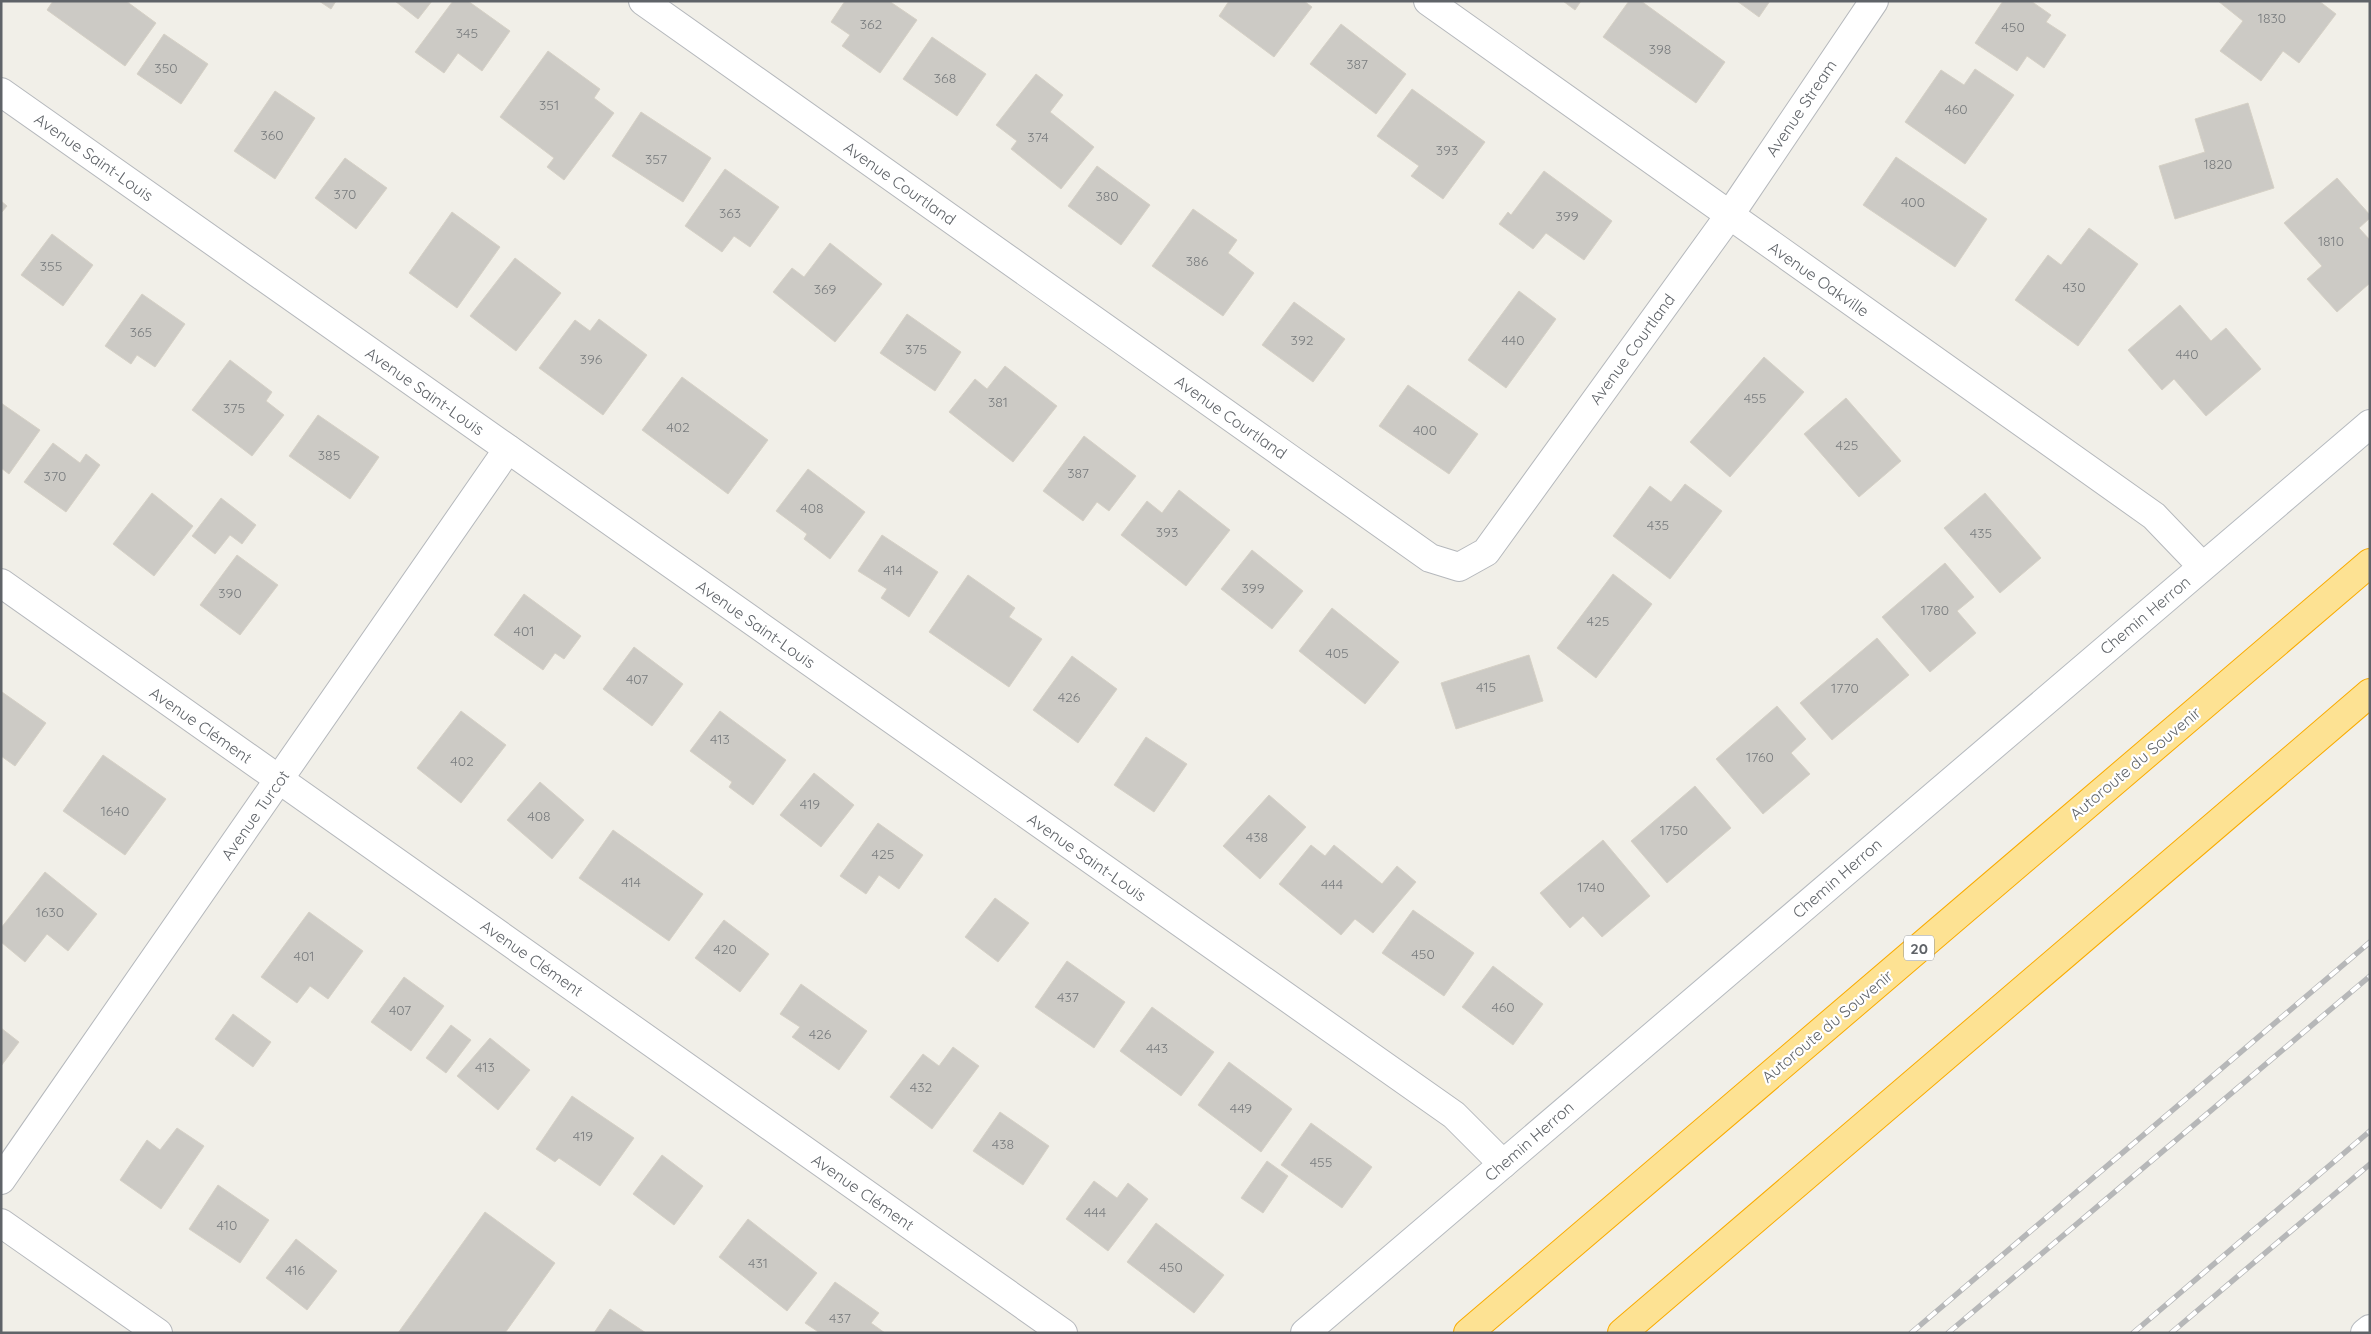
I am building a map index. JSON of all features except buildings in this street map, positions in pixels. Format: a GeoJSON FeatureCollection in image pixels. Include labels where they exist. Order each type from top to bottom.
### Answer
{"type":"FeatureCollection","features":[{"type":"Feature","properties":{"kind":"highway","name":"Autoroute du Souvenir"},"geometry":{"type":"LineString","coordinates":[[1468,1333],[2370,563]]}},
{"type":"Feature","properties":{"kind":"highway"},"geometry":{"type":"LineString","coordinates":[[1622,1333],[2370,693]]}},
{"type":"Feature","properties":{"kind":"street","name":"Avenue Courtland"},"geometry":{"type":"LineString","coordinates":[[643,1],[1430,558],[1459,567],[1486,552],[1729,216]]}},
{"type":"Feature","properties":{"kind":"street","name":"Avenue Oakville"},"geometry":{"type":"LineString","coordinates":[[1428,1],[2154,516],[2202,566]]}},
{"type":"Feature","properties":{"kind":"street","name":"Avenue Stream"},"geometry":{"type":"LineString","coordinates":[[1729,216],[1874,1]]}},
{"type":"Feature","properties":{"kind":"street","name":"Avenue Saint-Louis"},"geometry":{"type":"LineString","coordinates":[[1,92],[1454,1115],[1503,1164]]}},
{"type":"Feature","properties":{"kind":"street","name":"Chemin Herron"},"geometry":{"type":"LineString","coordinates":[[1305,1333],[2370,424]]}},
{"type":"Feature","properties":{"kind":"street","name":"Avenue Turcot"},"geometry":{"type":"LineString","coordinates":[[1,1180],[280,781],[311,733],[508,449]]}},
{"type":"Feature","properties":{"kind":"street","name":"Avenue Clément"},"geometry":{"type":"LineString","coordinates":[[1,583],[1063,1333]]}},
{"type":"Feature","properties":{"kind":"street"},"geometry":{"type":"LineString","coordinates":[[1,1224],[158,1333]]}},
{"type":"Feature","properties":{"kind":"street"},"geometry":{"type":"LineString","coordinates":[[2365,1333],[2370,1329]]}},
{"type":"Feature","properties":{"kind":"railway"},"geometry":{"type":"LineString","coordinates":[[1911,1333],[2370,942]]}},
{"type":"Feature","properties":{"kind":"railway"},"geometry":{"type":"LineString","coordinates":[[1948,1333],[2370,976]]}},
{"type":"Feature","properties":{"kind":"railway"},"geometry":{"type":"LineString","coordinates":[[2133,1333],[2370,1131]]}},
{"type":"Feature","properties":{"kind":"railway"},"geometry":{"type":"LineString","coordinates":[[2171,1333],[2370,1164]]}}]}
